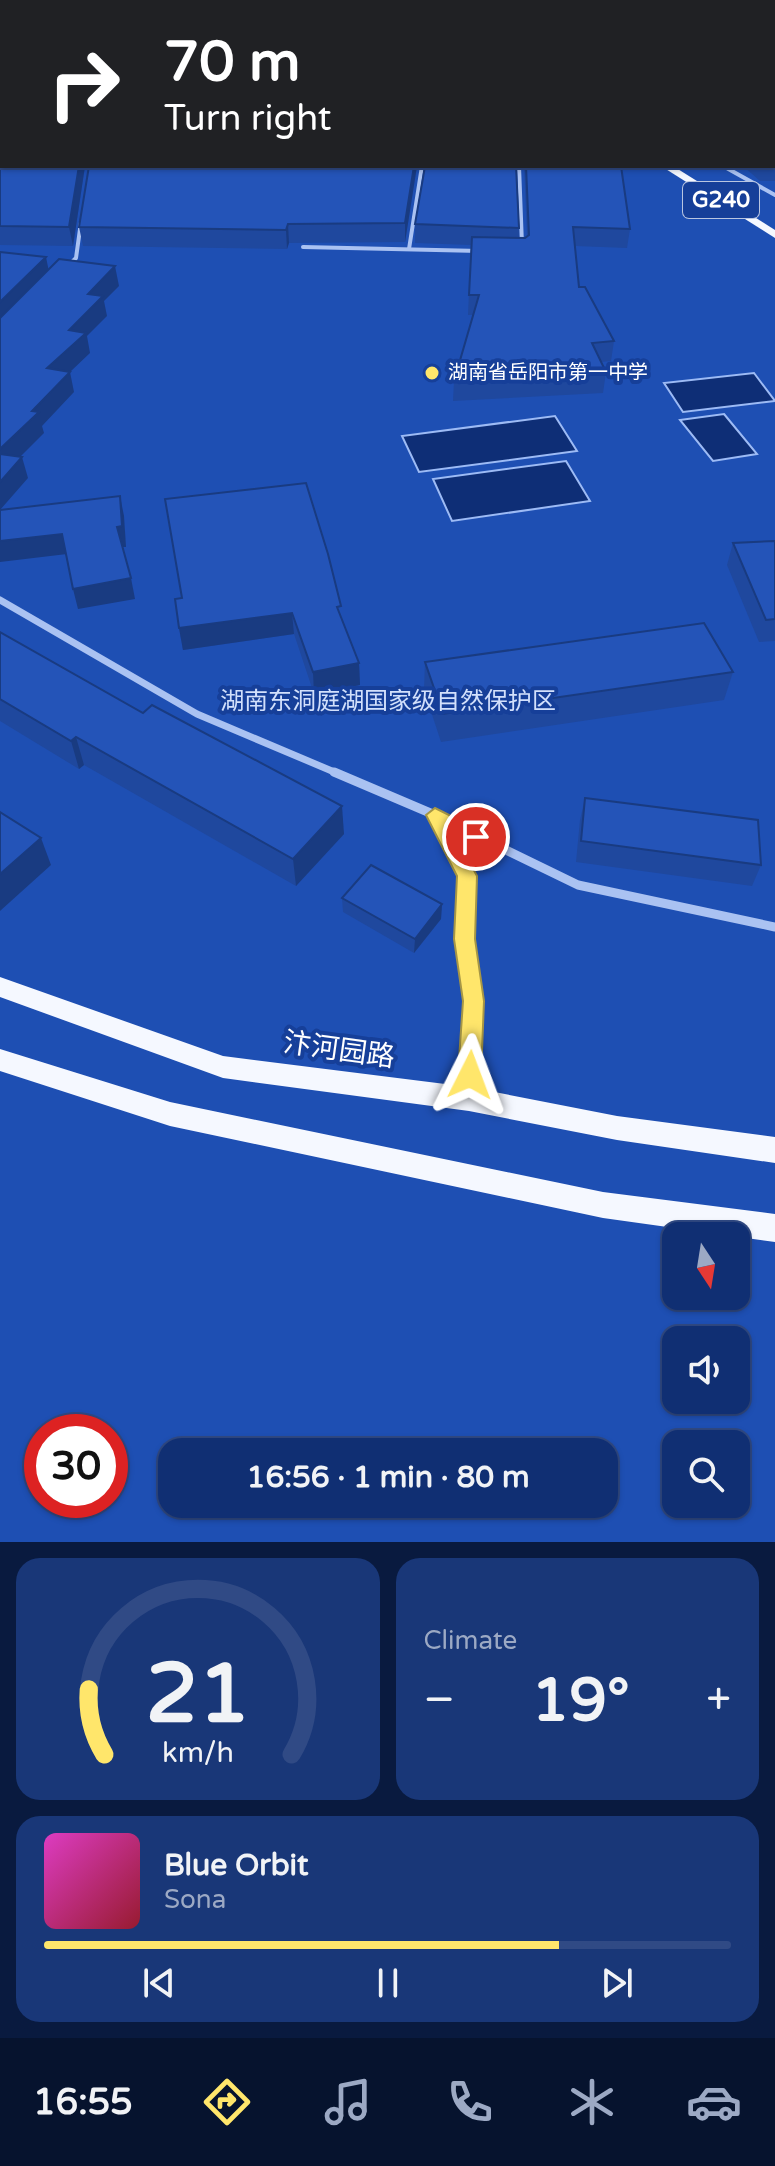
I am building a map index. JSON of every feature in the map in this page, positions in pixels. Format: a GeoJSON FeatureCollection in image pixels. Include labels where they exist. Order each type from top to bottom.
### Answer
{"type":"FeatureCollection","features":[{"type":"Feature","properties":{"kind":"main road","name":"G240"},"geometry":{"type":"LineString","coordinates":[[669,168],[775,232]]}},
{"type":"Feature","properties":{"kind":"main road","name":"G240"},"geometry":{"type":"LineString","coordinates":[[678,168],[775,232]]}},
{"type":"Feature","properties":{"kind":"main road","name":"汴河园路"},"geometry":{"type":"LineString","coordinates":[[0,987],[223,1067],[469,1099],[617,1128],[775,1150]]}},
{"type":"Feature","properties":{"kind":"main road"},"geometry":{"type":"LineString","coordinates":[[0,1060],[170,1114],[603,1205],[775,1228]]}},
{"type":"Feature","properties":{"kind":"street"},"geometry":{"type":"LineString","coordinates":[[409,249],[422,168]]}},
{"type":"Feature","properties":{"kind":"street"},"geometry":{"type":"LineString","coordinates":[[519,168],[523,252]]}},
{"type":"Feature","properties":{"kind":"street"},"geometry":{"type":"LineString","coordinates":[[727,168],[775,195]]}},
{"type":"Feature","properties":{"kind":"street"},"geometry":{"type":"LineString","coordinates":[[65,269],[76,258],[83,212]]}},
{"type":"Feature","properties":{"kind":"street"},"geometry":{"type":"LineString","coordinates":[[303,247],[493,251]]}},
{"type":"Feature","properties":{"kind":"street"},"geometry":{"type":"LineString","coordinates":[[0,600],[197,714],[435,815],[578,885],[775,927]]}},
{"type":"Feature","properties":{"kind":"street"},"geometry":{"type":"LineString","coordinates":[[435,815],[467,876],[464,939],[473,1001],[469,1099]]}},
{"type":"Feature","properties":{"kind":"green space","name":"湖南东洞庭湖国家级自然保护区"},"geometry":{"type":"Polygon","coordinates":[[[0,168],[775,168],[775,1542],[0,1542],[0,168]]]}},
{"type":"Feature","properties":{"kind":"shaded area"},"geometry":{"type":"Polygon","coordinates":[[[754,373],[775,401],[683,412],[664,383],[754,373]]]}},
{"type":"Feature","properties":{"kind":"shaded area"},"geometry":{"type":"Polygon","coordinates":[[[724,414],[757,454],[713,461],[680,420],[724,414]]]}},
{"type":"Feature","properties":{"kind":"shaded area"},"geometry":{"type":"Polygon","coordinates":[[[555,416],[577,451],[419,472],[402,436],[555,416]]]}},
{"type":"Feature","properties":{"kind":"shaded area"},"geometry":{"type":"Polygon","coordinates":[[[566,461],[590,501],[452,521],[433,479],[566,461]]]}},
{"type":"Feature","properties":{"kind":"building"},"geometry":{"type":"Polygon","coordinates":[[[0,168],[79,168],[69,227],[0,226],[0,168]]]}},
{"type":"Feature","properties":{"kind":"building"},"geometry":{"type":"Polygon","coordinates":[[[89,168],[414,168],[405,223],[288,224],[286,230],[79,227],[89,168]]]}},
{"type":"Feature","properties":{"kind":"building"},"geometry":{"type":"Polygon","coordinates":[[[425,168],[516,168],[519,228],[415,224],[425,168]]]}},
{"type":"Feature","properties":{"kind":"building"},"geometry":{"type":"Polygon","coordinates":[[[526,168],[621,168],[630,229],[573,227],[579,287],[585,287],[614,341],[592,343],[606,372],[454,381],[479,295],[469,295],[472,237],[525,238],[529,235],[526,168]]]}},
{"type":"Feature","properties":{"kind":"building"},"geometry":{"type":"Polygon","coordinates":[[[0,252],[46,257],[0,302],[0,252]]]}},
{"type":"Feature","properties":{"kind":"building"},"geometry":{"type":"Polygon","coordinates":[[[59,259],[115,266],[88,294],[103,296],[69,330],[86,333],[47,368],[70,372],[32,411],[39,412],[0,449],[0,318],[59,259]]]}},
{"type":"Feature","properties":{"kind":"building"},"geometry":{"type":"Polygon","coordinates":[[[0,454],[22,457],[0,482],[0,454]]]}},
{"type":"Feature","properties":{"kind":"building"},"geometry":{"type":"Polygon","coordinates":[[[306,483],[341,606],[337,607],[359,663],[313,672],[292,613],[179,628],[175,599],[182,598],[165,499],[306,483]]]}},
{"type":"Feature","properties":{"kind":"building"},"geometry":{"type":"Polygon","coordinates":[[[120,496],[122,526],[117,527],[131,578],[73,589],[62,534],[0,541],[0,510],[120,496]]]}},
{"type":"Feature","properties":{"kind":"building"},"geometry":{"type":"Polygon","coordinates":[[[775,541],[775,619],[766,620],[733,543],[775,541]]]}},
{"type":"Feature","properties":{"kind":"building"},"geometry":{"type":"Polygon","coordinates":[[[704,623],[733,672],[443,714],[425,662],[704,623]]]}},
{"type":"Feature","properties":{"kind":"building"},"geometry":{"type":"Polygon","coordinates":[[[0,632],[143,713],[152,705],[342,806],[293,859],[76,737],[71,741],[0,699],[0,632]]]}},
{"type":"Feature","properties":{"kind":"building"},"geometry":{"type":"Polygon","coordinates":[[[585,798],[758,820],[761,865],[581,841],[585,798]]]}},
{"type":"Feature","properties":{"kind":"building"},"geometry":{"type":"Polygon","coordinates":[[[0,812],[41,838],[0,874],[0,812]]]}},
{"type":"Feature","properties":{"kind":"building"},"geometry":{"type":"Polygon","coordinates":[[[371,865],[442,904],[415,939],[342,898],[371,865]]]}},
{"type":"Feature","properties":{"kind":"place","name":"湖南省岳阳市第一中学"},"geometry":{"type":"Point","coordinates":[432,373]}},
{"type":"Feature","properties":{"kind":"route"},"geometry":{"type":"LineString","coordinates":[[470,1075],[473,1001],[464,939],[467,876],[435,815],[476,837]]}}]}
